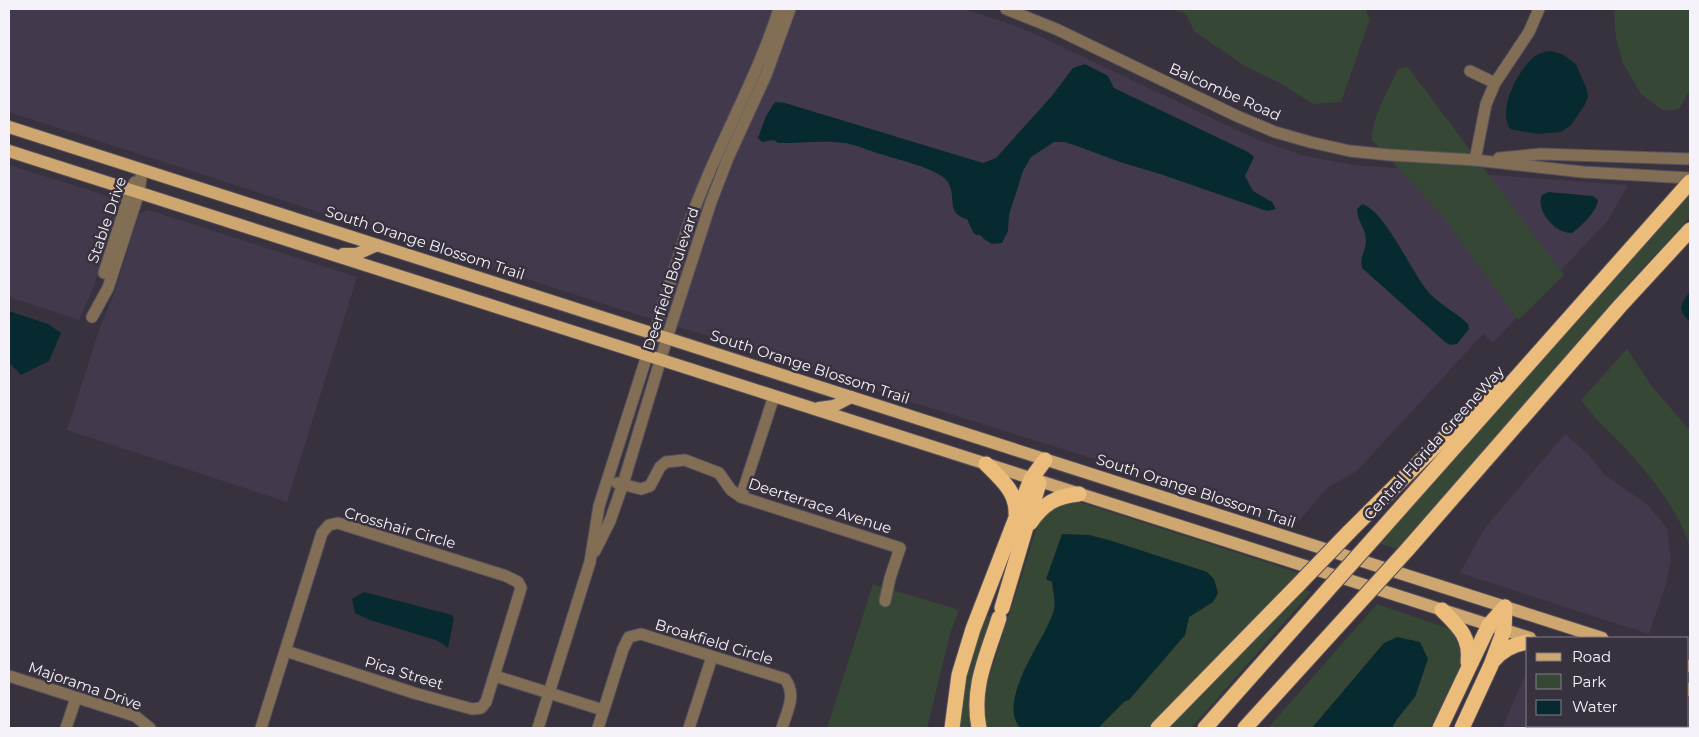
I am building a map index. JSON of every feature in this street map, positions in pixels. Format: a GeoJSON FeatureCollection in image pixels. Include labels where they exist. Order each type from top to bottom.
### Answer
{"type":"FeatureCollection","features":[{"type":"Feature","properties":{"kind":"highway","name":"Central Florida GreeneWay"},"geometry":{"type":"LineString","coordinates":[[1205,728],[1686,187]]}},
{"type":"Feature","properties":{"kind":"highway"},"geometry":{"type":"LineString","coordinates":[[1245,728],[1358,605],[1620,306],[1690,230]]}},
{"type":"Feature","properties":{"kind":"highway"},"geometry":{"type":"LineString","coordinates":[[1158,728],[1349,532],[1598,286]]}},
{"type":"Feature","properties":{"kind":"highway"},"geometry":{"type":"LineString","coordinates":[[952,728],[956,692],[974,629],[1016,517],[1044,460]]}},
{"type":"Feature","properties":{"kind":"highway"},"geometry":{"type":"LineString","coordinates":[[986,464],[1010,489],[1016,505],[1016,517]]}},
{"type":"Feature","properties":{"kind":"highway"},"geometry":{"type":"LineString","coordinates":[[979,728],[976,713],[976,695],[980,675],[1001,613],[1025,530],[1035,480]]}},
{"type":"Feature","properties":{"kind":"highway"},"geometry":{"type":"LineString","coordinates":[[1025,530],[1037,512],[1051,501],[1059,497],[1079,494]]}},
{"type":"Feature","properties":{"kind":"highway"},"geometry":{"type":"LineString","coordinates":[[1255,728],[1358,605]]}},
{"type":"Feature","properties":{"kind":"highway"},"geometry":{"type":"LineString","coordinates":[[1440,728],[1488,625],[1505,607]]}},
{"type":"Feature","properties":{"kind":"highway"},"geometry":{"type":"LineString","coordinates":[[1462,728],[1491,665],[1504,630],[1505,607]]}},
{"type":"Feature","properties":{"kind":"highway"},"geometry":{"type":"LineString","coordinates":[[1442,610],[1459,627],[1465,637],[1468,644],[1468,667]]}},
{"type":"Feature","properties":{"kind":"highway"},"geometry":{"type":"LineString","coordinates":[[1491,665],[1499,654],[1509,647],[1526,643]]}},
{"type":"Feature","properties":{"kind":"main road","name":"South Orange Blossom Trail"},"geometry":{"type":"LineString","coordinates":[[9,127],[1599,637]]}},
{"type":"Feature","properties":{"kind":"main road"},"geometry":{"type":"LineString","coordinates":[[9,150],[1527,637]]}},
{"type":"Feature","properties":{"kind":"main road"},"geometry":{"type":"LineString","coordinates":[[333,254],[357,254],[377,245]]}},
{"type":"Feature","properties":{"kind":"main road"},"geometry":{"type":"LineString","coordinates":[[814,409],[834,406],[851,397]]}},
{"type":"Feature","properties":{"kind":"street","name":"Deerfield Boulevard"},"geometry":{"type":"LineString","coordinates":[[590,562],[598,506],[697,198],[769,41],[779,9]]}},
{"type":"Feature","properties":{"kind":"street","name":"Deerfield Boulevard"},"geometry":{"type":"LineString","coordinates":[[538,728],[590,562],[610,521],[711,202],[728,158],[766,76],[790,9]]}},
{"type":"Feature","properties":{"kind":"street","name":"Balcombe Road"},"geometry":{"type":"LineString","coordinates":[[1006,9],[1056,29],[1230,113],[1275,132],[1350,151],[1475,160],[1583,172],[1690,178]]}},
{"type":"Feature","properties":{"kind":"street"},"geometry":{"type":"LineString","coordinates":[[1475,160],[1486,104],[1495,83],[1529,32],[1539,9]]}},
{"type":"Feature","properties":{"kind":"street"},"geometry":{"type":"LineString","coordinates":[[1470,71],[1495,83]]}},
{"type":"Feature","properties":{"kind":"street","name":"Balcombe Road"},"geometry":{"type":"LineString","coordinates":[[1475,160],[1541,154],[1690,159]]}},
{"type":"Feature","properties":{"kind":"street","name":"Stable Drive"},"geometry":{"type":"LineString","coordinates":[[135,191],[108,288],[92,316],[142,170]]}},
{"type":"Feature","properties":{"kind":"street"},"geometry":{"type":"LineString","coordinates":[[697,198],[711,202]]}},
{"type":"Feature","properties":{"kind":"street"},"geometry":{"type":"LineString","coordinates":[[742,497],[774,396]]}},
{"type":"Feature","properties":{"kind":"street","name":"Deerterrace Avenue"},"geometry":{"type":"LineString","coordinates":[[607,479],[641,489],[650,486],[660,467],[666,462],[685,460],[719,473],[731,490],[742,497],[900,548],[885,601]]}},
{"type":"Feature","properties":{"kind":"street","name":"Crosshair Circle"},"geometry":{"type":"LineString","coordinates":[[261,728],[322,534],[329,525],[338,523],[497,573],[518,582],[522,588],[495,676]]}},
{"type":"Feature","properties":{"kind":"street","name":"Broakfield Circle"},"geometry":{"type":"LineString","coordinates":[[598,728],[623,649],[629,637],[641,634],[785,680],[791,687],[792,696],[782,728]]}},
{"type":"Feature","properties":{"kind":"street","name":"Pica Street"},"geometry":{"type":"LineString","coordinates":[[286,651],[414,693],[472,709],[481,708],[486,702],[495,676]]}},
{"type":"Feature","properties":{"kind":"street"},"geometry":{"type":"LineString","coordinates":[[689,728],[712,657]]}},
{"type":"Feature","properties":{"kind":"street","name":"Majorama Drive"},"geometry":{"type":"LineString","coordinates":[[9,676],[135,716],[150,728]]}},
{"type":"Feature","properties":{"kind":"street"},"geometry":{"type":"LineString","coordinates":[[495,676],[603,710]]}},
{"type":"Feature","properties":{"kind":"street"},"geometry":{"type":"LineString","coordinates":[[66,728],[76,698]]}},
{"type":"Feature","properties":{"kind":"shaded area"},"geometry":{"type":"Polygon","coordinates":[[[9,9],[964,9],[1037,35],[1258,140],[1305,156],[1354,165],[1628,185],[1608,220],[1493,343],[1483,334],[1357,471],[1327,488],[1298,522],[863,387],[782,361],[772,355],[632,313],[9,112],[9,9]]]}},
{"type":"Feature","properties":{"kind":"shaded area"},"geometry":{"type":"Polygon","coordinates":[[[9,165],[114,198],[119,208],[94,286],[79,320],[9,297],[9,165]]]}},
{"type":"Feature","properties":{"kind":"shaded area"},"geometry":{"type":"Polygon","coordinates":[[[148,210],[357,277],[287,502],[67,430],[100,327],[114,294],[139,214],[148,210]]]}},
{"type":"Feature","properties":{"kind":"shaded area"},"geometry":{"type":"Polygon","coordinates":[[[1565,434],[1588,454],[1605,475],[1648,505],[1667,528],[1671,559],[1666,584],[1649,634],[1460,573],[1484,529],[1565,434]]]}},
{"type":"Feature","properties":{"kind":"shaded area"},"geometry":{"type":"Polygon","coordinates":[[[1526,674],[1526,727],[1689,727],[1690,708],[1690,728],[1502,728],[1526,674]]]}},
{"type":"Feature","properties":{"kind":"green space"},"geometry":{"type":"Polygon","coordinates":[[[1172,9],[1365,9],[1370,19],[1341,102],[1313,104],[1282,84],[1243,65],[1194,31],[1186,14],[1172,9]]]}},
{"type":"Feature","properties":{"kind":"green space"},"geometry":{"type":"Polygon","coordinates":[[[1614,9],[1690,9],[1690,89],[1680,108],[1662,110],[1641,94],[1623,63],[1616,39],[1614,9]]]}},
{"type":"Feature","properties":{"kind":"green space"},"geometry":{"type":"Polygon","coordinates":[[[1407,66],[1564,275],[1518,320],[1445,219],[1372,140],[1378,113],[1397,70],[1407,66]]]}},
{"type":"Feature","properties":{"kind":"green space"},"geometry":{"type":"Polygon","coordinates":[[[1689,194],[1690,217],[1627,285],[1628,290],[1398,549],[1378,543],[1463,450],[1689,194]]]}},
{"type":"Feature","properties":{"kind":"green space"},"geometry":{"type":"Polygon","coordinates":[[[1627,349],[1651,385],[1690,431],[1690,547],[1674,511],[1659,488],[1581,400],[1627,349]]]}},
{"type":"Feature","properties":{"kind":"green space"},"geometry":{"type":"Polygon","coordinates":[[[1076,501],[1302,574],[1147,728],[1098,728],[1129,699],[1185,635],[1189,617],[1213,602],[1214,579],[1207,572],[1089,535],[1052,582],[1055,608],[1045,632],[1023,671],[1017,725],[1021,728],[986,728],[984,720],[984,694],[1039,521],[1049,506],[1076,501]]]}},
{"type":"Feature","properties":{"kind":"green space"},"geometry":{"type":"Polygon","coordinates":[[[873,584],[959,610],[950,634],[927,728],[827,728],[873,584]]]}},
{"type":"Feature","properties":{"kind":"green space"},"geometry":{"type":"Polygon","coordinates":[[[1301,588],[1311,592],[1191,728],[1166,728],[1301,588]]]}},
{"type":"Feature","properties":{"kind":"green space"},"geometry":{"type":"Polygon","coordinates":[[[1377,604],[1447,628],[1455,634],[1460,644],[1463,661],[1430,728],[1392,728],[1415,697],[1384,643],[1312,728],[1268,728],[1377,604]]]}},
{"type":"Feature","properties":{"kind":"green space"},"geometry":{"type":"Polygon","coordinates":[[[983,614],[991,617],[978,658],[972,686],[970,714],[972,728],[955,728],[955,713],[983,614]]]}},
{"type":"Feature","properties":{"kind":"water"},"geometry":{"type":"Polygon","coordinates":[[[1550,51],[1562,54],[1576,64],[1587,90],[1588,97],[1584,106],[1571,125],[1561,132],[1537,134],[1510,129],[1506,111],[1511,90],[1516,80],[1522,70],[1535,56],[1550,51]]]}},
{"type":"Feature","properties":{"kind":"water"},"geometry":{"type":"Polygon","coordinates":[[[1085,64],[1108,76],[1114,88],[1248,152],[1254,157],[1245,176],[1253,191],[1272,202],[1276,209],[1267,211],[1074,145],[1054,142],[1031,157],[1023,171],[1009,215],[1008,231],[1002,243],[992,244],[980,235],[976,235],[967,219],[955,212],[951,189],[948,183],[943,177],[928,169],[848,144],[828,142],[778,143],[774,140],[762,142],[758,138],[766,116],[775,102],[785,103],[983,163],[996,158],[1051,97],[1073,68],[1085,64]]]}},
{"type":"Feature","properties":{"kind":"water"},"geometry":{"type":"Polygon","coordinates":[[[1548,192],[1593,196],[1598,200],[1597,205],[1592,214],[1572,233],[1566,232],[1559,230],[1544,214],[1541,207],[1542,195],[1548,192]]]}},
{"type":"Feature","properties":{"kind":"water"},"geometry":{"type":"Polygon","coordinates":[[[1362,204],[1379,217],[1430,294],[1468,324],[1469,329],[1457,344],[1450,345],[1445,342],[1362,268],[1361,261],[1366,240],[1357,209],[1362,204]]]}},
{"type":"Feature","properties":{"kind":"water"},"geometry":{"type":"Polygon","coordinates":[[[1690,292],[1690,322],[1683,314],[1681,307],[1690,292]]]}},
{"type":"Feature","properties":{"kind":"water"},"geometry":{"type":"Polygon","coordinates":[[[9,311],[48,324],[61,333],[49,361],[21,375],[9,363],[9,311]]]}},
{"type":"Feature","properties":{"kind":"water"},"geometry":{"type":"Polygon","coordinates":[[[1062,534],[1089,535],[1112,541],[1207,572],[1214,579],[1218,593],[1213,602],[1189,617],[1185,635],[1129,700],[1125,701],[1098,728],[1021,728],[1014,717],[1014,703],[1025,670],[1054,610],[1055,600],[1052,582],[1046,579],[1062,534]]]}},
{"type":"Feature","properties":{"kind":"water"},"geometry":{"type":"Polygon","coordinates":[[[364,592],[452,615],[454,618],[448,648],[436,640],[370,620],[355,613],[352,599],[364,592]]]}},
{"type":"Feature","properties":{"kind":"water"},"geometry":{"type":"Polygon","coordinates":[[[1397,637],[1420,642],[1428,659],[1415,697],[1392,728],[1312,728],[1384,643],[1397,637]]]}}]}
